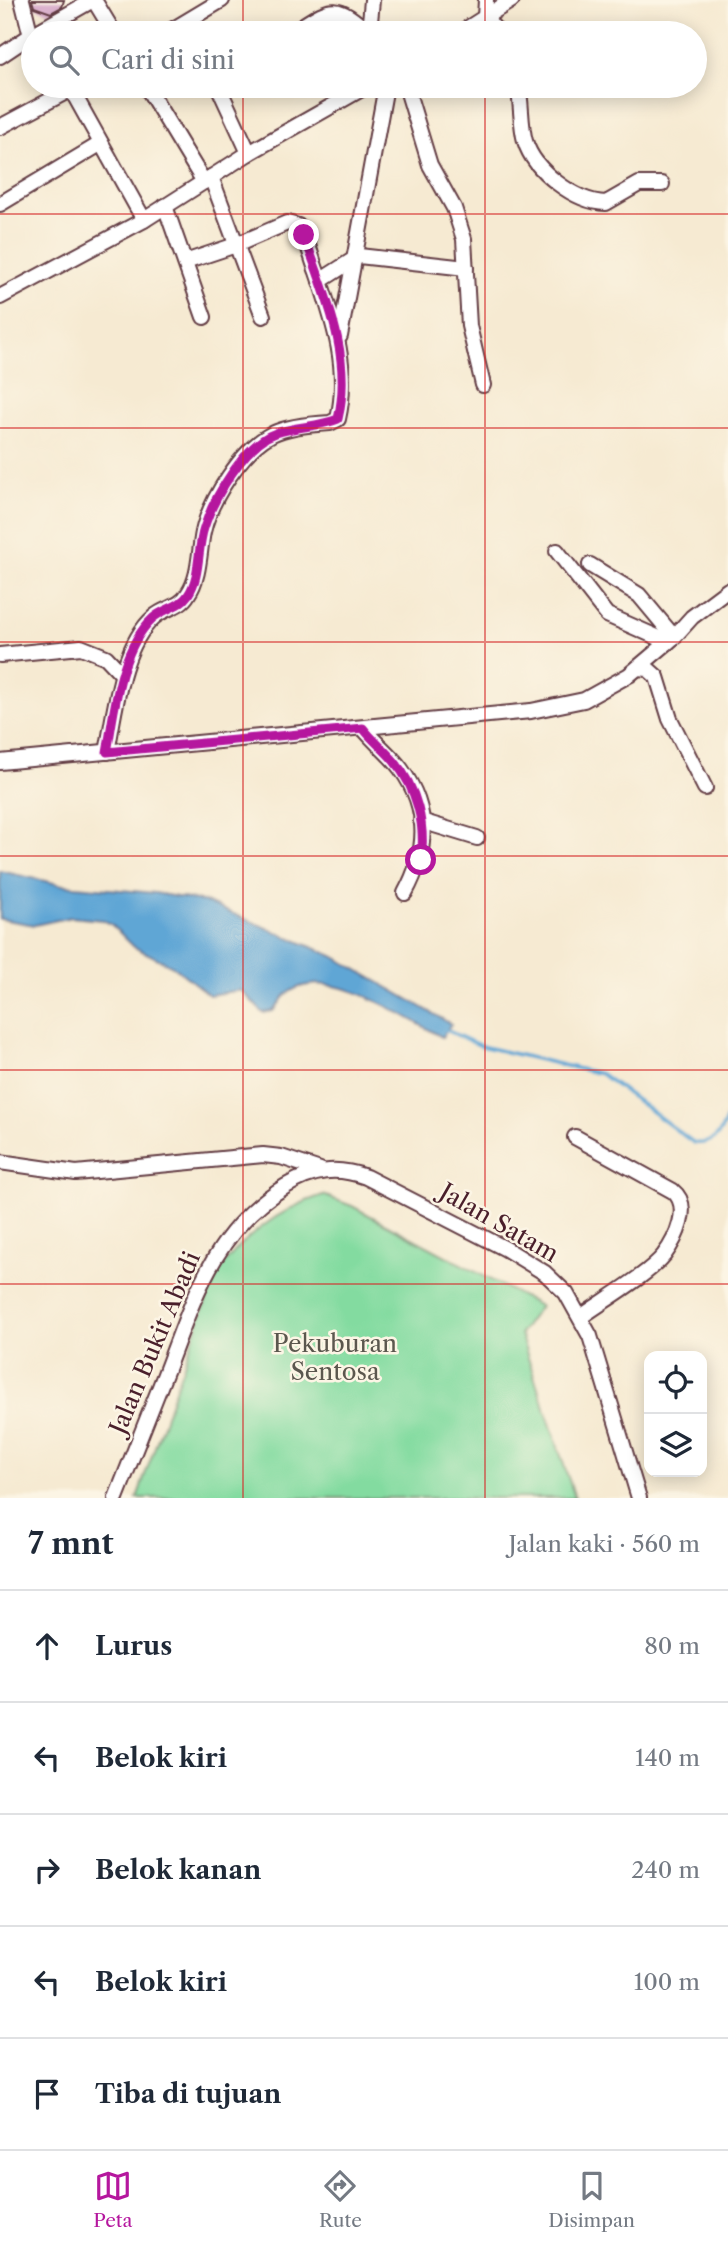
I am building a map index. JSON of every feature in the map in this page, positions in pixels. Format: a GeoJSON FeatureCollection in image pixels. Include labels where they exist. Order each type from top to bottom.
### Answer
{"type":"FeatureCollection","features":[{"type":"Feature","properties":{"kind":"street"},"geometry":{"type":"LineString","coordinates":[[22,0],[29,21]]}},
{"type":"Feature","properties":{"kind":"street"},"geometry":{"type":"LineString","coordinates":[[57,21],[93,0],[106,21]]}},
{"type":"Feature","properties":{"kind":"street"},"geometry":{"type":"LineString","coordinates":[[197,21],[222,0]]}},
{"type":"Feature","properties":{"kind":"street"},"geometry":{"type":"LineString","coordinates":[[370,21],[372,0]]}},
{"type":"Feature","properties":{"kind":"street"},"geometry":{"type":"LineString","coordinates":[[486,0],[485,17],[488,21]]}},
{"type":"Feature","properties":{"kind":"street"},"geometry":{"type":"LineString","coordinates":[[479,21],[512,0]]}},
{"type":"Feature","properties":{"kind":"street"},"geometry":{"type":"LineString","coordinates":[[310,21],[325,12],[337,9],[348,11],[358,21]]}},
{"type":"Feature","properties":{"kind":"street"},"geometry":{"type":"LineString","coordinates":[[0,56],[21,43]]}},
{"type":"Feature","properties":{"kind":"street"},"geometry":{"type":"LineString","coordinates":[[0,127],[54,98]]}},
{"type":"Feature","properties":{"kind":"street"},"geometry":{"type":"LineString","coordinates":[[79,98],[100,144],[144,220]]}},
{"type":"Feature","properties":{"kind":"street"},"geometry":{"type":"LineString","coordinates":[[154,98],[208,180],[263,316]]}},
{"type":"Feature","properties":{"kind":"street"},"geometry":{"type":"LineString","coordinates":[[224,98],[249,153]]}},
{"type":"Feature","properties":{"kind":"street"},"geometry":{"type":"LineString","coordinates":[[0,297],[144,220],[249,153],[346,98]]}},
{"type":"Feature","properties":{"kind":"street"},"geometry":{"type":"LineString","coordinates":[[339,344],[352,260],[384,98]]}},
{"type":"Feature","properties":{"kind":"street"},"geometry":{"type":"LineString","coordinates":[[410,98],[430,165],[460,225],[466,268],[469,326],[483,385]]}},
{"type":"Feature","properties":{"kind":"street"},"geometry":{"type":"LineString","coordinates":[[519,98],[523,132],[530,152],[569,191],[606,203],[639,184],[662,184]]}},
{"type":"Feature","properties":{"kind":"street"},"geometry":{"type":"LineString","coordinates":[[0,204],[100,144]]}},
{"type":"Feature","properties":{"kind":"street"},"geometry":{"type":"LineString","coordinates":[[165,206],[204,317]]}},
{"type":"Feature","properties":{"kind":"street"},"geometry":{"type":"LineString","coordinates":[[107,752],[122,674],[142,631],[155,616],[180,604],[190,593],[203,530],[217,494],[256,446],[273,433],[338,419],[343,376],[339,344],[304,235],[293,223],[185,262]]}},
{"type":"Feature","properties":{"kind":"street"},"geometry":{"type":"LineString","coordinates":[[320,281],[352,260],[364,256],[466,268]]}},
{"type":"Feature","properties":{"kind":"street"},"geometry":{"type":"LineString","coordinates":[[557,551],[607,615],[671,639]]}},
{"type":"Feature","properties":{"kind":"street"},"geometry":{"type":"LineString","coordinates":[[590,565],[639,595],[671,639]]}},
{"type":"Feature","properties":{"kind":"street"},"geometry":{"type":"LineString","coordinates":[[0,762],[531,711],[584,700],[638,668],[692,617],[728,590]]}},
{"type":"Feature","properties":{"kind":"street"},"geometry":{"type":"LineString","coordinates":[[0,655],[81,647],[106,657],[122,674]]}},
{"type":"Feature","properties":{"kind":"street"},"geometry":{"type":"LineString","coordinates":[[638,668],[648,669],[657,677],[672,725],[705,788]]}},
{"type":"Feature","properties":{"kind":"street"},"geometry":{"type":"LineString","coordinates":[[363,728],[392,758],[411,785],[421,821],[421,860],[405,893]]}},
{"type":"Feature","properties":{"kind":"street"},"geometry":{"type":"LineString","coordinates":[[421,821],[477,838]]}},
{"type":"Feature","properties":{"kind":"street"},"geometry":{"type":"LineString","coordinates":[[575,1137],[673,1191],[681,1199],[682,1206],[678,1227],[663,1256],[581,1317]]}},
{"type":"Feature","properties":{"kind":"street","name":"Jalan Satam"},"geometry":{"type":"LineString","coordinates":[[0,1162],[76,1173],[263,1155],[281,1157],[320,1170],[347,1171],[366,1177],[506,1249],[556,1282],[581,1317],[590,1336],[639,1498]]}},
{"type":"Feature","properties":{"kind":"street","name":"Jalan Bukit Abadi"},"geometry":{"type":"LineString","coordinates":[[116,1498],[196,1293],[216,1254],[255,1206],[307,1174],[320,1170]]}},
{"type":"Feature","properties":{"kind":"green space","name":"Pekuburan Sentosa"},"geometry":{"type":"Polygon","coordinates":[[[323,1195],[352,1206],[540,1306],[520,1334],[575,1498],[137,1498],[215,1276],[237,1249],[262,1226],[291,1208],[323,1195]]]}},
{"type":"Feature","properties":{"kind":"water"},"geometry":{"type":"Polygon","coordinates":[[[0,871],[63,885],[155,893],[205,902],[333,956],[451,1024],[442,1037],[368,997],[327,985],[308,985],[291,991],[273,1011],[263,1013],[241,990],[209,995],[173,966],[134,947],[112,925],[103,920],[71,917],[35,925],[0,919],[0,871]]]}},
{"type":"Feature","properties":{"kind":"building"},"geometry":{"type":"Polygon","coordinates":[[[32,0],[64,0],[62,7],[51,13],[34,7],[32,0]]]}},
{"type":"Feature","properties":{"kind":"waterway"},"geometry":{"type":"LineString","coordinates":[[444,1029],[481,1046],[601,1074],[694,1143],[707,1142],[717,1136],[728,1114]]}},
{"type":"Feature","properties":{"kind":"route"},"geometry":{"type":"LineString","coordinates":[[304,235],[336,327],[343,376],[338,419],[330,423],[273,433],[256,446],[217,494],[203,530],[190,593],[180,604],[155,616],[142,631],[122,674],[107,752],[363,728],[392,758],[411,785],[422,825],[421,860]]}}]}
